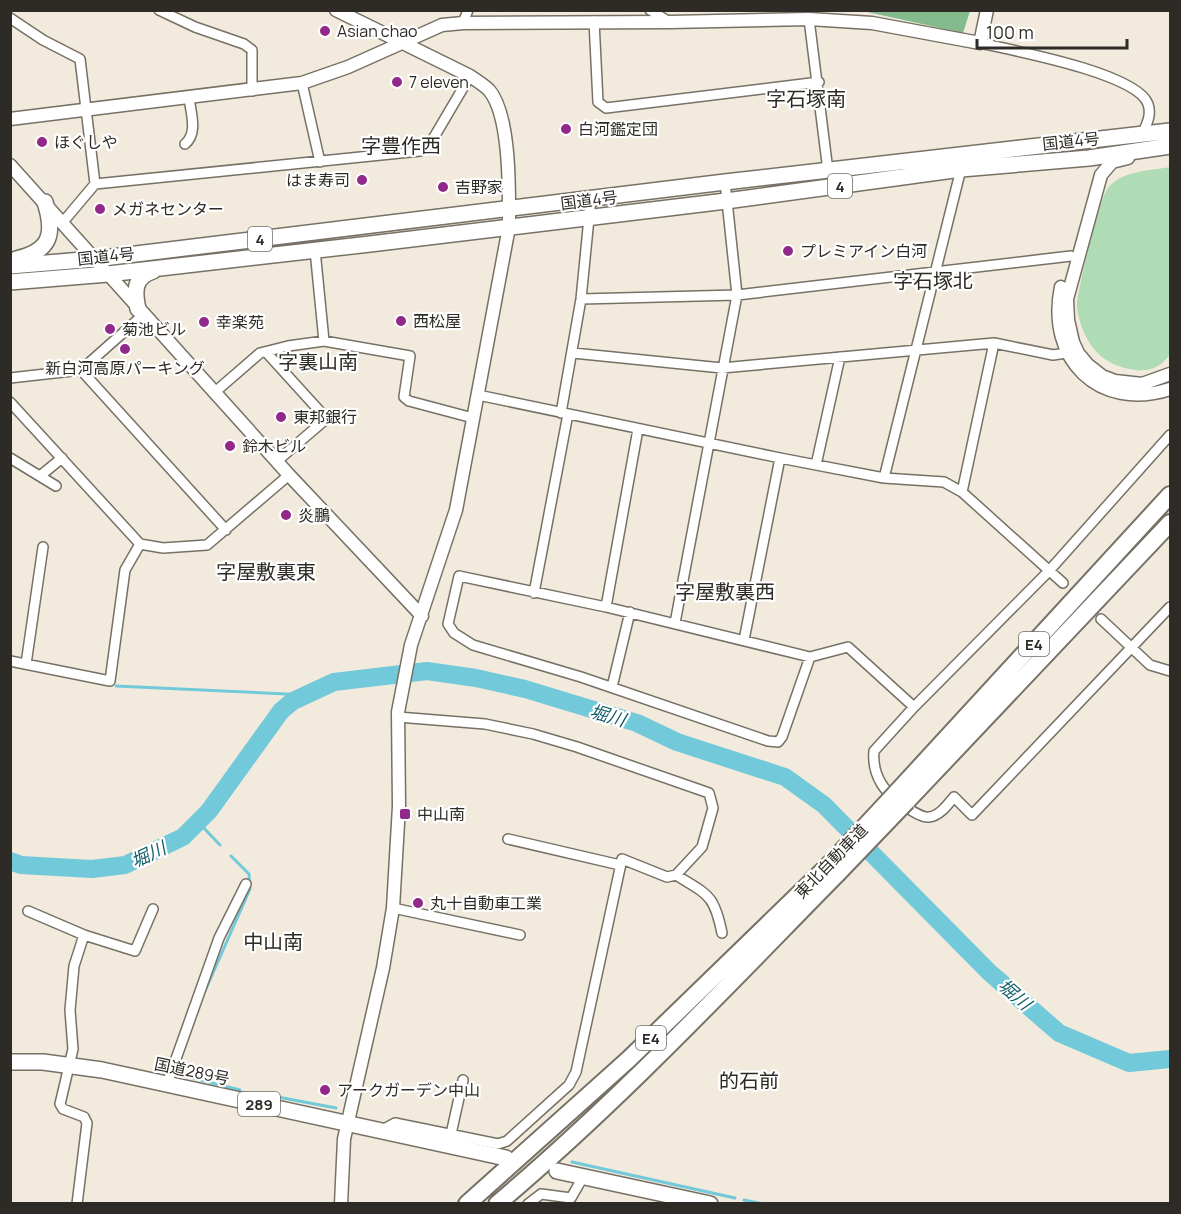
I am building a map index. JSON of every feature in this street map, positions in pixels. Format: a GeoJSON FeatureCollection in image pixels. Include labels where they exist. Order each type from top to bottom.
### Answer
{"type":"FeatureCollection","features":[{"type":"Feature","properties":{"kind":"highway","name":"国道4号"},"geometry":{"type":"LineString","coordinates":[[10,266],[95,259],[725,182],[1170,131]]}},
{"type":"Feature","properties":{"kind":"highway","name":"国道4号"},"geometry":{"type":"LineString","coordinates":[[10,282],[108,274],[590,218],[961,169],[1089,158],[1170,146]]}},
{"type":"Feature","properties":{"kind":"highway"},"geometry":{"type":"LineString","coordinates":[[10,259],[35,254],[46,245],[50,231],[50,219],[45,202]]}},
{"type":"Feature","properties":{"kind":"highway"},"geometry":{"type":"LineString","coordinates":[[140,312],[135,296],[137,283],[143,274],[159,268]]}},
{"type":"Feature","properties":{"kind":"highway","name":"東北自動車道"},"geometry":{"type":"LineString","coordinates":[[902,797],[1170,495]]}},
{"type":"Feature","properties":{"kind":"highway","name":"東北自動車道"},"geometry":{"type":"LineString","coordinates":[[497,1203],[576,1135],[642,1072],[902,797],[1170,523]]}},
{"type":"Feature","properties":{"kind":"highway","name":"東北自動車道"},"geometry":{"type":"LineString","coordinates":[[467,1203],[637,1051],[833,869]]}},
{"type":"Feature","properties":{"kind":"highway","name":"国道289号"},"geometry":{"type":"LineString","coordinates":[[10,1062],[71,1065],[506,1158]]}},
{"type":"Feature","properties":{"kind":"highway"},"geometry":{"type":"LineString","coordinates":[[557,1171],[710,1203]]}},
{"type":"Feature","properties":{"kind":"street"},"geometry":{"type":"LineString","coordinates":[[159,10],[174,14],[244,44],[252,50],[252,91]]}},
{"type":"Feature","properties":{"kind":"street"},"geometry":{"type":"LineString","coordinates":[[336,10],[400,44],[470,76],[489,90],[499,112],[507,152],[509,210],[509,227],[456,510],[411,645],[398,715],[399,806],[393,908],[383,968],[348,1123],[341,1203]]}},
{"type":"Feature","properties":{"kind":"street"},"geometry":{"type":"LineString","coordinates":[[650,10],[670,22]]}},
{"type":"Feature","properties":{"kind":"street"},"geometry":{"type":"LineString","coordinates":[[980,43],[987,10]]}},
{"type":"Feature","properties":{"kind":"street"},"geometry":{"type":"LineString","coordinates":[[12,16],[43,40],[80,59],[95,184]]}},
{"type":"Feature","properties":{"kind":"street"},"geometry":{"type":"LineString","coordinates":[[10,119],[252,91],[302,83],[348,67],[465,16],[670,22],[809,19],[872,23],[1067,62],[1137,92],[1147,102],[1149,110],[1149,118],[1142,135]]}},
{"type":"Feature","properties":{"kind":"street"},"geometry":{"type":"LineString","coordinates":[[809,19],[819,82],[828,171]]}},
{"type":"Feature","properties":{"kind":"street"},"geometry":{"type":"LineString","coordinates":[[594,21],[598,102],[606,108],[819,82]]}},
{"type":"Feature","properties":{"kind":"street"},"geometry":{"type":"LineString","coordinates":[[63,222],[95,184],[420,151],[430,144],[470,76]]}},
{"type":"Feature","properties":{"kind":"street"},"geometry":{"type":"LineString","coordinates":[[302,83],[320,162]]}},
{"type":"Feature","properties":{"kind":"street"},"geometry":{"type":"LineString","coordinates":[[185,144],[191,139],[193,131],[189,98]]}},
{"type":"Feature","properties":{"kind":"street"},"geometry":{"type":"LineString","coordinates":[[1170,153],[1112,162],[1101,175],[1067,299],[1068,320],[1078,353],[1102,376],[1127,384],[1142,384],[1170,374]]}},
{"type":"Feature","properties":{"kind":"street"},"geometry":{"type":"LineString","coordinates":[[1089,158],[1097,166],[1058,305],[1061,335],[1066,352],[1086,377],[1120,394],[1154,394],[1170,389]]}},
{"type":"Feature","properties":{"kind":"street"},"geometry":{"type":"LineString","coordinates":[[10,165],[63,222],[140,312],[422,616]]}},
{"type":"Feature","properties":{"kind":"street"},"geometry":{"type":"LineString","coordinates":[[884,478],[961,169]]}},
{"type":"Feature","properties":{"kind":"street"},"geometry":{"type":"LineString","coordinates":[[675,623],[737,296],[725,182]]}},
{"type":"Feature","properties":{"kind":"street"},"geometry":{"type":"LineString","coordinates":[[534,593],[581,299],[591,198]]}},
{"type":"Feature","properties":{"kind":"street"},"geometry":{"type":"LineString","coordinates":[[315,250],[324,341]]}},
{"type":"Feature","properties":{"kind":"street"},"geometry":{"type":"LineString","coordinates":[[581,299],[737,296],[1071,256]]}},
{"type":"Feature","properties":{"kind":"street"},"geometry":{"type":"LineString","coordinates":[[10,378],[81,370],[140,312]]}},
{"type":"Feature","properties":{"kind":"street"},"geometry":{"type":"LineString","coordinates":[[215,393],[260,353],[324,341],[410,356],[404,397],[409,401],[473,418]]}},
{"type":"Feature","properties":{"kind":"street"},"geometry":{"type":"LineString","coordinates":[[573,353],[722,368],[994,343],[1053,355],[1066,352]]}},
{"type":"Feature","properties":{"kind":"street"},"geometry":{"type":"LineString","coordinates":[[962,492],[994,343]]}},
{"type":"Feature","properties":{"kind":"street"},"geometry":{"type":"LineString","coordinates":[[266,352],[325,417],[325,420],[277,461]]}},
{"type":"Feature","properties":{"kind":"street"},"geometry":{"type":"LineString","coordinates":[[816,465],[840,357]]}},
{"type":"Feature","properties":{"kind":"street"},"geometry":{"type":"LineString","coordinates":[[81,370],[225,530]]}},
{"type":"Feature","properties":{"kind":"street"},"geometry":{"type":"LineString","coordinates":[[478,394],[638,429],[884,478],[944,482],[962,492],[1048,572],[1063,582]]}},
{"type":"Feature","properties":{"kind":"street"},"geometry":{"type":"LineString","coordinates":[[10,402],[140,544],[163,548],[207,544],[289,475]]}},
{"type":"Feature","properties":{"kind":"street"},"geometry":{"type":"LineString","coordinates":[[606,607],[638,429]]}},
{"type":"Feature","properties":{"kind":"street"},"geometry":{"type":"LineString","coordinates":[[1170,435],[1048,572],[914,707],[874,751],[873,761],[881,785],[914,814],[929,818],[940,812],[954,797],[972,815],[1170,608]]}},
{"type":"Feature","properties":{"kind":"street"},"geometry":{"type":"LineString","coordinates":[[10,458],[56,486]]}},
{"type":"Feature","properties":{"kind":"street"},"geometry":{"type":"LineString","coordinates":[[40,476],[62,458]]}},
{"type":"Feature","properties":{"kind":"street"},"geometry":{"type":"LineString","coordinates":[[744,640],[780,458]]}},
{"type":"Feature","properties":{"kind":"street"},"geometry":{"type":"LineString","coordinates":[[10,661],[110,681],[125,570],[140,544]]}},
{"type":"Feature","properties":{"kind":"street"},"geometry":{"type":"LineString","coordinates":[[26,664],[43,547]]}},
{"type":"Feature","properties":{"kind":"street"},"geometry":{"type":"LineString","coordinates":[[810,657],[782,738],[778,742],[768,741],[612,687],[473,645],[454,633],[448,624],[459,576],[630,612],[810,657],[848,647],[914,707]]}},
{"type":"Feature","properties":{"kind":"street"},"geometry":{"type":"LineString","coordinates":[[612,687],[630,612]]}},
{"type":"Feature","properties":{"kind":"street"},"geometry":{"type":"LineString","coordinates":[[1101,619],[1150,665],[1170,671]]}},
{"type":"Feature","properties":{"kind":"street"},"geometry":{"type":"LineString","coordinates":[[382,1130],[395,1123],[498,1144],[507,1141],[569,1085],[576,1071],[622,859],[667,877],[676,875],[702,847],[713,808],[709,793],[533,734],[484,724],[398,715]]}},
{"type":"Feature","properties":{"kind":"street"},"geometry":{"type":"LineString","coordinates":[[508,839],[620,865]]}},
{"type":"Feature","properties":{"kind":"street"},"geometry":{"type":"LineString","coordinates":[[676,875],[709,896],[717,907],[723,933]]}},
{"type":"Feature","properties":{"kind":"street"},"geometry":{"type":"LineString","coordinates":[[167,1084],[219,938],[246,884]]}},
{"type":"Feature","properties":{"kind":"street"},"geometry":{"type":"LineString","coordinates":[[393,908],[520,935]]}},
{"type":"Feature","properties":{"kind":"street"},"geometry":{"type":"LineString","coordinates":[[28,911],[84,935],[135,951],[153,909]]}},
{"type":"Feature","properties":{"kind":"street"},"geometry":{"type":"LineString","coordinates":[[77,1203],[87,1123],[84,1117],[63,1109],[60,1104],[73,1049],[70,1010],[74,966],[84,935]]}},
{"type":"Feature","properties":{"kind":"street"},"geometry":{"type":"LineString","coordinates":[[451,1134],[463,1080]]}},
{"type":"Feature","properties":{"kind":"street"},"geometry":{"type":"LineString","coordinates":[[528,1203],[541,1194],[571,1198],[583,1177]]}},
{"type":"Feature","properties":{"kind":"green space"},"geometry":{"type":"Polygon","coordinates":[[[858,10],[970,10],[970,11],[963,33],[858,10]]]}},
{"type":"Feature","properties":{"kind":"green space"},"geometry":{"type":"Polygon","coordinates":[[[1170,167],[1170,355],[1156,367],[1132,369],[1106,360],[1094,349],[1081,324],[1077,300],[1094,227],[1107,189],[1120,178],[1128,175],[1170,167]]]}},
{"type":"Feature","properties":{"kind":"waterway","name":"堀川"},"geometry":{"type":"LineString","coordinates":[[10,861],[21,865],[92,869],[125,865],[183,837],[209,811],[281,711],[293,701],[334,682],[427,671],[476,678],[525,689],[637,723],[677,742],[785,777],[824,805],[989,972],[1059,1033],[1129,1063],[1170,1059]]}},
{"type":"Feature","properties":{"kind":"waterway"},"geometry":{"type":"LineString","coordinates":[[116,686],[307,695]]}},
{"type":"Feature","properties":{"kind":"waterway"},"geometry":{"type":"LineString","coordinates":[[198,822],[220,845]]}},
{"type":"Feature","properties":{"kind":"waterway"},"geometry":{"type":"LineString","coordinates":[[205,991],[250,889],[249,874],[231,856]]}},
{"type":"Feature","properties":{"kind":"waterway"},"geometry":{"type":"LineString","coordinates":[[182,1054],[177,1074],[240,1090]]}},
{"type":"Feature","properties":{"kind":"waterway"},"geometry":{"type":"LineString","coordinates":[[262,1094],[336,1108]]}},
{"type":"Feature","properties":{"kind":"waterway"},"geometry":{"type":"LineString","coordinates":[[572,1162],[735,1198]]}},
{"type":"Feature","properties":{"kind":"waterway"},"geometry":{"type":"LineString","coordinates":[[744,1200],[764,1204]]}},
{"type":"Feature","properties":{"kind":"place","name":"Asian chao"},"geometry":{"type":"Point","coordinates":[325,31]}},
{"type":"Feature","properties":{"kind":"place","name":"7 eleven"},"geometry":{"type":"Point","coordinates":[397,82]}},
{"type":"Feature","properties":{"kind":"place","name":"白河鑑定団"},"geometry":{"type":"Point","coordinates":[566,129]}},
{"type":"Feature","properties":{"kind":"place","name":"ほぐしや"},"geometry":{"type":"Point","coordinates":[42,142]}},
{"type":"Feature","properties":{"kind":"place","name":"はま寿司"},"geometry":{"type":"Point","coordinates":[362,180]}},
{"type":"Feature","properties":{"kind":"place","name":"吉野家"},"geometry":{"type":"Point","coordinates":[443,187]}},
{"type":"Feature","properties":{"kind":"place","name":"メガネセンター"},"geometry":{"type":"Point","coordinates":[100,209]}},
{"type":"Feature","properties":{"kind":"place","name":"プレミアイン白河"},"geometry":{"type":"Point","coordinates":[788,251]}},
{"type":"Feature","properties":{"kind":"place","name":"西松屋"},"geometry":{"type":"Point","coordinates":[401,321]}},
{"type":"Feature","properties":{"kind":"place","name":"幸楽苑"},"geometry":{"type":"Point","coordinates":[204,322]}},
{"type":"Feature","properties":{"kind":"place","name":"菊池ビル"},"geometry":{"type":"Point","coordinates":[110,329]}},
{"type":"Feature","properties":{"kind":"place","name":"新白河高原パーキング"},"geometry":{"type":"Point","coordinates":[125,349]}},
{"type":"Feature","properties":{"kind":"place","name":"東邦銀行"},"geometry":{"type":"Point","coordinates":[281,417]}},
{"type":"Feature","properties":{"kind":"place","name":"鈴木ビル"},"geometry":{"type":"Point","coordinates":[230,446]}},
{"type":"Feature","properties":{"kind":"place","name":"炎鵬"},"geometry":{"type":"Point","coordinates":[286,515]}},
{"type":"Feature","properties":{"kind":"place","name":"中山南"},"geometry":{"type":"Point","coordinates":[405,814]}},
{"type":"Feature","properties":{"kind":"place","name":"丸十自動車工業"},"geometry":{"type":"Point","coordinates":[418,903]}},
{"type":"Feature","properties":{"kind":"place","name":"アークガーデン中山"},"geometry":{"type":"Point","coordinates":[325,1090]}},
{"type":"Feature","properties":{"kind":"district","name":"字石塚南"},"geometry":{"type":"Point","coordinates":[806,98]}},
{"type":"Feature","properties":{"kind":"district","name":"字豊作西"},"geometry":{"type":"Point","coordinates":[401,145]}},
{"type":"Feature","properties":{"kind":"district","name":"字石塚北"},"geometry":{"type":"Point","coordinates":[933,280]}},
{"type":"Feature","properties":{"kind":"district","name":"字裏山南"},"geometry":{"type":"Point","coordinates":[318,361]}},
{"type":"Feature","properties":{"kind":"district","name":"字屋敷裏東"},"geometry":{"type":"Point","coordinates":[266,571]}},
{"type":"Feature","properties":{"kind":"district","name":"字屋敷裏西"},"geometry":{"type":"Point","coordinates":[725,591]}},
{"type":"Feature","properties":{"kind":"district","name":"中山南"},"geometry":{"type":"Point","coordinates":[273,941]}},
{"type":"Feature","properties":{"kind":"district","name":"的石前"},"geometry":{"type":"Point","coordinates":[749,1080]}}]}
